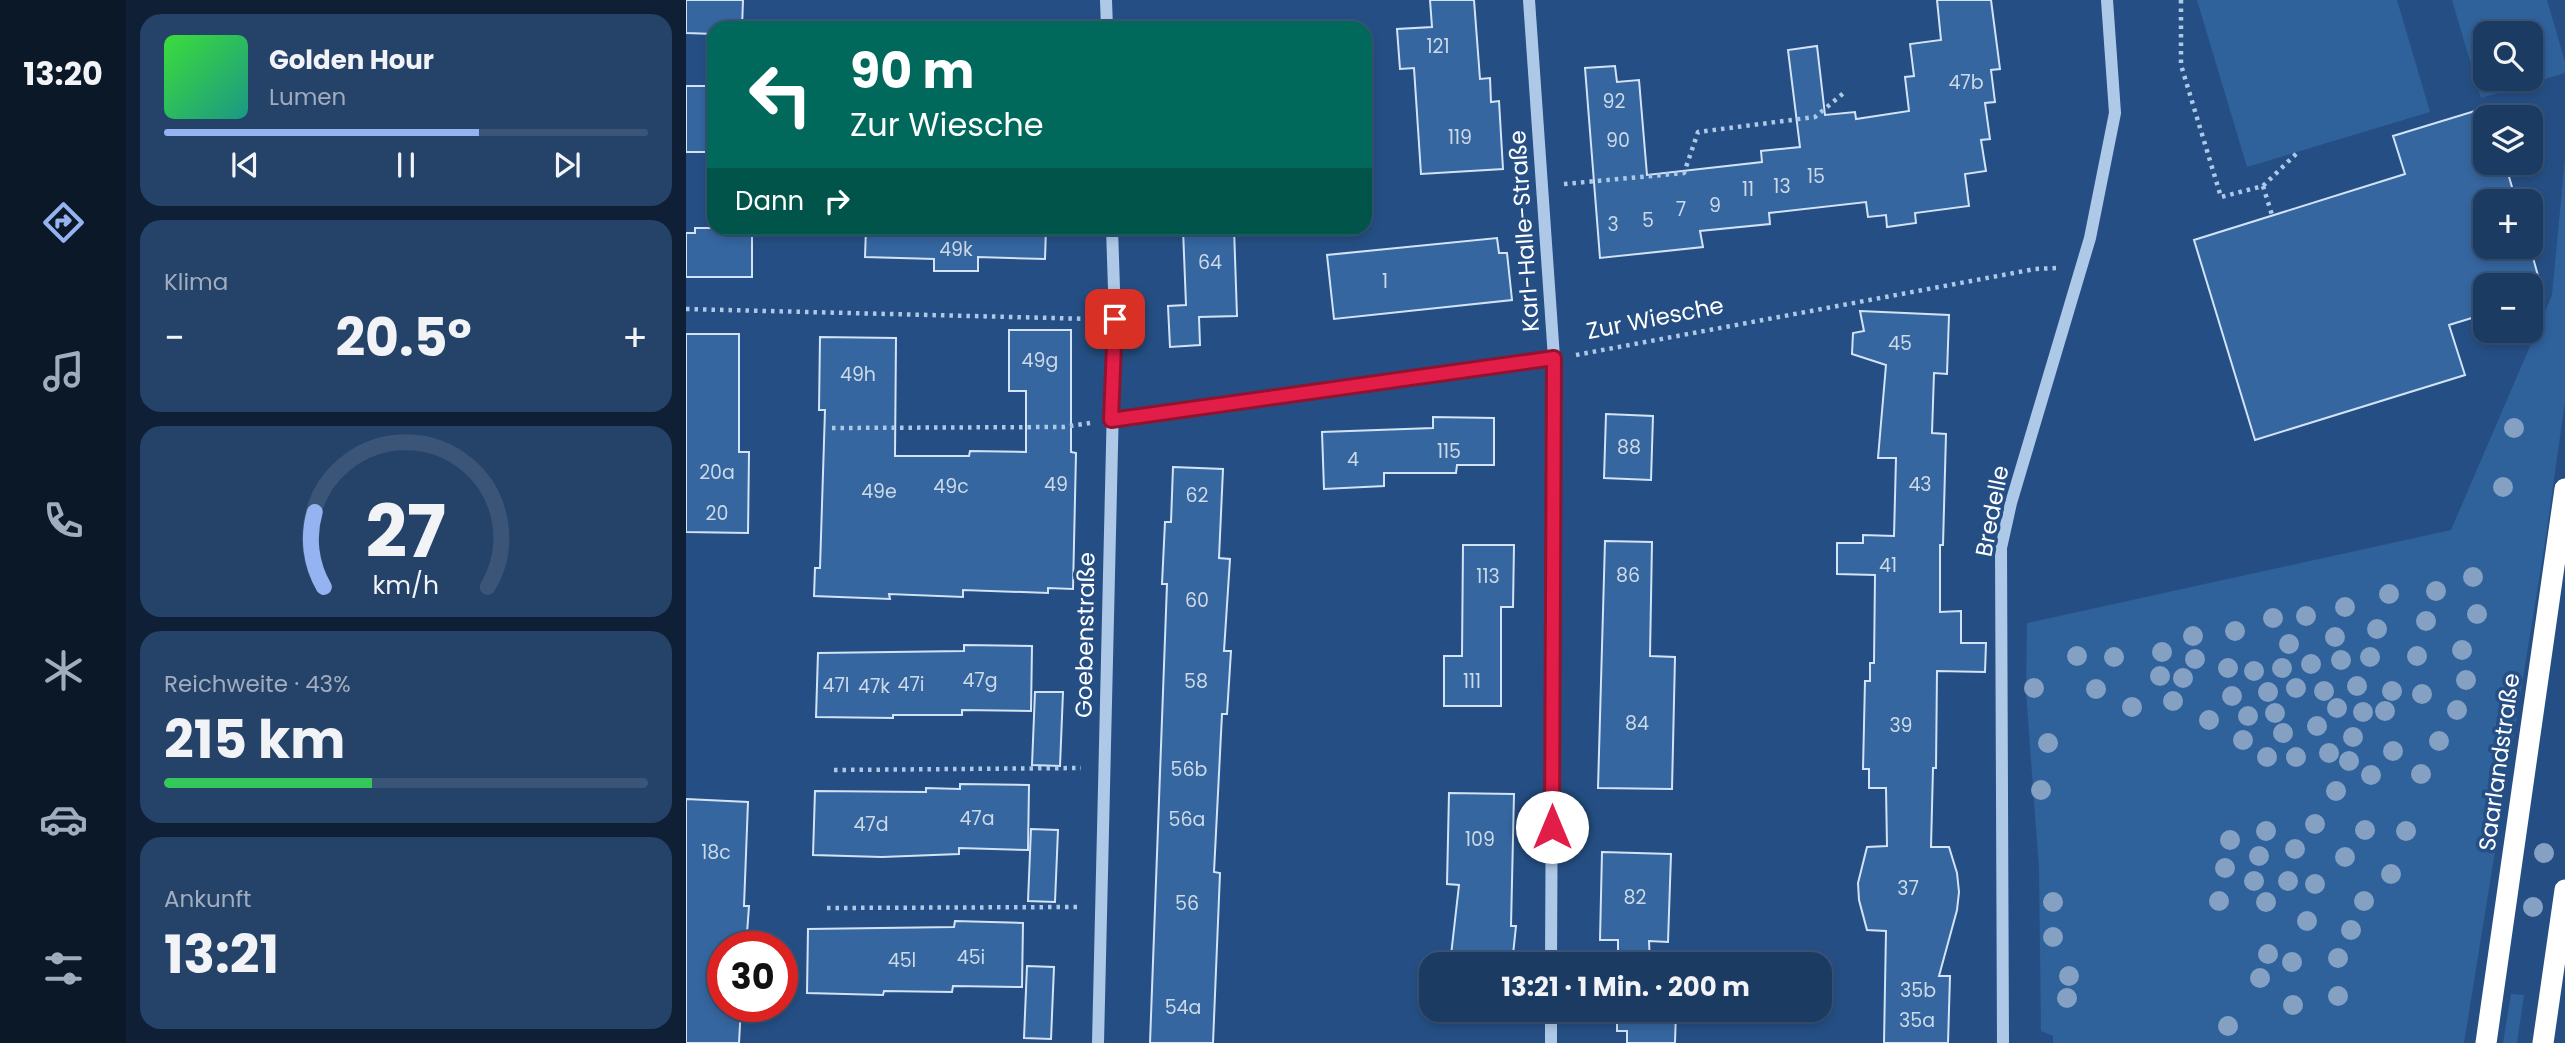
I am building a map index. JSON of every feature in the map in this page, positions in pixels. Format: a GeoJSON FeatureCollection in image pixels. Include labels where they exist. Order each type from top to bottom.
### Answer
{"type":"FeatureCollection","features":[{"type":"Feature","properties":{"kind":"highway","name":"Saarlandstraße"},"geometry":{"type":"LineString","coordinates":[[2486,1043],[2565,489]]}},
{"type":"Feature","properties":{"kind":"highway"},"geometry":{"type":"LineString","coordinates":[[2543,1043],[2565,890]]}},
{"type":"Feature","properties":{"kind":"street"},"geometry":{"type":"LineString","coordinates":[[1106,0],[1107,21]]}},
{"type":"Feature","properties":{"kind":"street","name":"Karl-Halle-Straße"},"geometry":{"type":"LineString","coordinates":[[1528,0],[1554,358],[1551,952]]}},
{"type":"Feature","properties":{"kind":"street","name":"Bredelle"},"geometry":{"type":"LineString","coordinates":[[2003,1043],[2001,548],[2011,503],[2090,238],[2115,113],[2107,0]]}},
{"type":"Feature","properties":{"kind":"street","name":"Goebenstraße"},"geometry":{"type":"LineString","coordinates":[[1098,1043],[1115,319],[1112,235]]}},
{"type":"Feature","properties":{"kind":"street"},"geometry":{"type":"LineString","coordinates":[[1111,420],[1554,358]]}},
{"type":"Feature","properties":{"kind":"street"},"geometry":{"type":"LineString","coordinates":[[1551,1022],[1551,1043]]}},
{"type":"Feature","properties":{"kind":"path"},"geometry":{"type":"LineString","coordinates":[[2181,0],[2180,65],[2221,197],[2263,186],[2298,152]]}},
{"type":"Feature","properties":{"kind":"path"},"geometry":{"type":"LineString","coordinates":[[1542,186],[1684,173],[1698,132],[1815,117],[1846,91]]}},
{"type":"Feature","properties":{"kind":"path"},"geometry":{"type":"LineString","coordinates":[[2263,186],[2272,215]]}},
{"type":"Feature","properties":{"kind":"path","name":"Zur Wiesche"},"geometry":{"type":"LineString","coordinates":[[1554,358],[2035,269],[2080,267]]}},
{"type":"Feature","properties":{"kind":"path"},"geometry":{"type":"LineString","coordinates":[[686,309],[1115,319]]}},
{"type":"Feature","properties":{"kind":"path"},"geometry":{"type":"LineString","coordinates":[[832,428],[1063,427]]}},
{"type":"Feature","properties":{"kind":"path"},"geometry":{"type":"LineString","coordinates":[[834,770],[1103,768]]}},
{"type":"Feature","properties":{"kind":"path"},"geometry":{"type":"LineString","coordinates":[[827,908],[1100,906]]}},
{"type":"Feature","properties":{"kind":"shaded area"},"geometry":{"type":"Polygon","coordinates":[[[2197,0],[2397,0],[2430,112],[2247,167],[2197,0]]]}},
{"type":"Feature","properties":{"kind":"shaded area"},"geometry":{"type":"Polygon","coordinates":[[[2452,0],[2547,0],[2565,62],[2565,73],[2543,80],[2543,21],[2473,21],[2473,71],[2452,0]]]}},
{"type":"Feature","properties":{"kind":"shaded area"},"geometry":{"type":"Polygon","coordinates":[[[2479,91],[2505,91],[2481,98],[2479,91]]]}},
{"type":"Feature","properties":{"kind":"shaded area"},"geometry":{"type":"Polygon","coordinates":[[[2565,158],[2565,401],[2546,536],[2464,1043],[2053,1043],[2053,1036],[2041,1031],[2039,869],[2026,692],[2027,623],[2451,530],[2531,343],[2543,343],[2543,316],[2552,295],[2565,158]]]}},
{"type":"Feature","properties":{"kind":"shaded area"},"geometry":{"type":"Polygon","coordinates":[[[2511,994],[2524,995],[2517,1043],[2503,1043],[2511,994]]]}},
{"type":"Feature","properties":{"kind":"building"},"geometry":{"type":"Polygon","coordinates":[[[686,0],[743,0],[742,21],[707,21],[707,34],[686,33],[686,0]]]}},
{"type":"Feature","properties":{"kind":"building"},"geometry":{"type":"Polygon","coordinates":[[[1430,0],[1474,0],[1480,79],[1490,78],[1491,102],[1499,101],[1503,169],[1421,174],[1414,68],[1400,69],[1397,29],[1432,27],[1430,0]]]}},
{"type":"Feature","properties":{"kind":"building"},"geometry":{"type":"Polygon","coordinates":[[[1937,0],[1991,0],[2000,69],[1991,70],[1995,102],[1985,103],[1990,139],[1981,140],[1986,171],[1965,174],[1969,206],[1915,213],[1916,223],[1887,227],[1886,215],[1868,217],[1866,202],[1769,213],[1770,224],[1700,231],[1703,247],[1600,258],[1585,68],[1615,66],[1617,82],[1639,80],[1647,175],[1762,162],[1761,151],[1800,147],[1788,50],[1817,46],[1825,115],[1855,112],[1856,119],[1909,111],[1905,77],[1914,76],[1910,44],[1941,40],[1937,0]]]}},
{"type":"Feature","properties":{"kind":"building"},"geometry":{"type":"Polygon","coordinates":[[[686,86],[707,86],[707,152],[686,152],[686,86]]]}},
{"type":"Feature","properties":{"kind":"building"},"geometry":{"type":"Polygon","coordinates":[[[2473,112],[2473,175],[2508,175],[2513,189],[2473,189],[2473,259],[2533,259],[2537,273],[2473,273],[2473,318],[2449,325],[2465,375],[2255,440],[2194,240],[2405,174],[2393,136],[2473,112]]]}},
{"type":"Feature","properties":{"kind":"building"},"geometry":{"type":"Polygon","coordinates":[[[695,228],[707,228],[707,235],[752,235],[752,277],[686,277],[686,233],[695,233],[695,228]]]}},
{"type":"Feature","properties":{"kind":"building"},"geometry":{"type":"Polygon","coordinates":[[[866,235],[1046,235],[1045,259],[978,257],[978,271],[934,271],[934,259],[865,257],[866,235]]]}},
{"type":"Feature","properties":{"kind":"building"},"geometry":{"type":"Polygon","coordinates":[[[1183,235],[1234,235],[1237,316],[1199,317],[1200,345],[1170,347],[1168,306],[1186,305],[1183,235]]]}},
{"type":"Feature","properties":{"kind":"building"},"geometry":{"type":"Polygon","coordinates":[[[1497,238],[1499,253],[1507,253],[1512,300],[1334,319],[1327,255],[1497,238]]]}},
{"type":"Feature","properties":{"kind":"building"},"geometry":{"type":"Polygon","coordinates":[[[1860,311],[1949,315],[1947,374],[1934,373],[1932,433],[1946,434],[1943,545],[1940,545],[1940,612],[1961,611],[1961,643],[1986,643],[1985,672],[1937,671],[1936,768],[1933,768],[1931,847],[1949,847],[1957,873],[1959,892],[1957,910],[1939,976],[1950,976],[1948,1043],[1884,1043],[1886,931],[1867,930],[1859,900],[1858,883],[1867,847],[1887,846],[1886,788],[1869,788],[1869,769],[1863,769],[1865,681],[1870,681],[1870,663],[1874,663],[1875,575],[1837,574],[1837,543],[1863,543],[1863,535],[1894,536],[1896,458],[1878,458],[1886,365],[1852,354],[1853,333],[1864,331],[1860,311]]]}},
{"type":"Feature","properties":{"kind":"building"},"geometry":{"type":"Polygon","coordinates":[[[1009,330],[1071,330],[1071,452],[1076,453],[1073,589],[1048,588],[1048,593],[963,590],[963,597],[889,594],[890,599],[814,596],[815,568],[820,568],[825,410],[819,410],[820,337],[896,338],[895,456],[969,456],[970,451],[1026,452],[1026,391],[1009,391],[1009,330]]]}},
{"type":"Feature","properties":{"kind":"building"},"geometry":{"type":"Polygon","coordinates":[[[686,334],[739,334],[739,452],[749,452],[748,533],[686,532],[686,334]]]}},
{"type":"Feature","properties":{"kind":"building"},"geometry":{"type":"Polygon","coordinates":[[[1606,414],[1653,416],[1651,480],[1604,478],[1606,414]]]}},
{"type":"Feature","properties":{"kind":"building"},"geometry":{"type":"Polygon","coordinates":[[[1433,417],[1494,418],[1494,465],[1457,465],[1456,473],[1384,473],[1384,486],[1324,489],[1322,432],[1433,428],[1433,417]]]}},
{"type":"Feature","properties":{"kind":"building"},"geometry":{"type":"Polygon","coordinates":[[[1173,467],[1223,469],[1219,558],[1230,559],[1224,651],[1231,651],[1227,714],[1222,714],[1214,872],[1220,873],[1213,1043],[1150,1043],[1167,584],[1162,584],[1165,522],[1171,522],[1173,467]]]}},
{"type":"Feature","properties":{"kind":"building"},"geometry":{"type":"Polygon","coordinates":[[[1605,541],[1652,542],[1650,656],[1675,657],[1672,789],[1598,788],[1605,541]]]}},
{"type":"Feature","properties":{"kind":"building"},"geometry":{"type":"Polygon","coordinates":[[[1463,545],[1514,545],[1513,607],[1501,607],[1501,706],[1444,706],[1444,656],[1462,656],[1463,545]]]}},
{"type":"Feature","properties":{"kind":"building"},"geometry":{"type":"Polygon","coordinates":[[[964,645],[1032,646],[1031,711],[962,710],[962,715],[893,715],[893,718],[816,717],[818,653],[964,651],[964,645]]]}},
{"type":"Feature","properties":{"kind":"building"},"geometry":{"type":"Polygon","coordinates":[[[1035,692],[1063,692],[1060,766],[1032,765],[1035,692]]]}},
{"type":"Feature","properties":{"kind":"building"},"geometry":{"type":"Polygon","coordinates":[[[960,784],[1029,785],[1028,850],[959,848],[959,854],[882,857],[813,855],[815,791],[926,792],[926,788],[960,789],[960,784]]]}},
{"type":"Feature","properties":{"kind":"building"},"geometry":{"type":"Polygon","coordinates":[[[1449,793],[1514,794],[1511,926],[1516,926],[1513,952],[1451,952],[1459,885],[1447,884],[1449,793]]]}},
{"type":"Feature","properties":{"kind":"building"},"geometry":{"type":"Polygon","coordinates":[[[686,799],[748,802],[744,906],[749,906],[747,931],[707,931],[707,1022],[740,1022],[739,1043],[686,1043],[686,799]]]}},
{"type":"Feature","properties":{"kind":"building"},"geometry":{"type":"Polygon","coordinates":[[[1031,829],[1058,830],[1055,902],[1028,901],[1031,829]]]}},
{"type":"Feature","properties":{"kind":"building"},"geometry":{"type":"Polygon","coordinates":[[[1602,852],[1671,854],[1668,942],[1649,941],[1649,952],[1618,952],[1618,940],[1600,940],[1602,852]]]}},
{"type":"Feature","properties":{"kind":"building"},"geometry":{"type":"Polygon","coordinates":[[[955,921],[1023,923],[1022,987],[953,986],[952,992],[884,991],[883,995],[807,993],[808,929],[954,927],[955,921]]]}},
{"type":"Feature","properties":{"kind":"building"},"geometry":{"type":"Polygon","coordinates":[[[1027,966],[1054,967],[1051,1039],[1024,1038],[1027,966]]]}},
{"type":"Feature","properties":{"kind":"building"},"geometry":{"type":"Polygon","coordinates":[[[1617,1022],[1676,1022],[1675,1043],[1627,1043],[1627,1031],[1617,1031],[1617,1022]]]}},
{"type":"Feature","properties":{"kind":"route"},"geometry":{"type":"LineString","coordinates":[[1115,319],[1111,420],[1554,358],[1552,827]]}}]}
